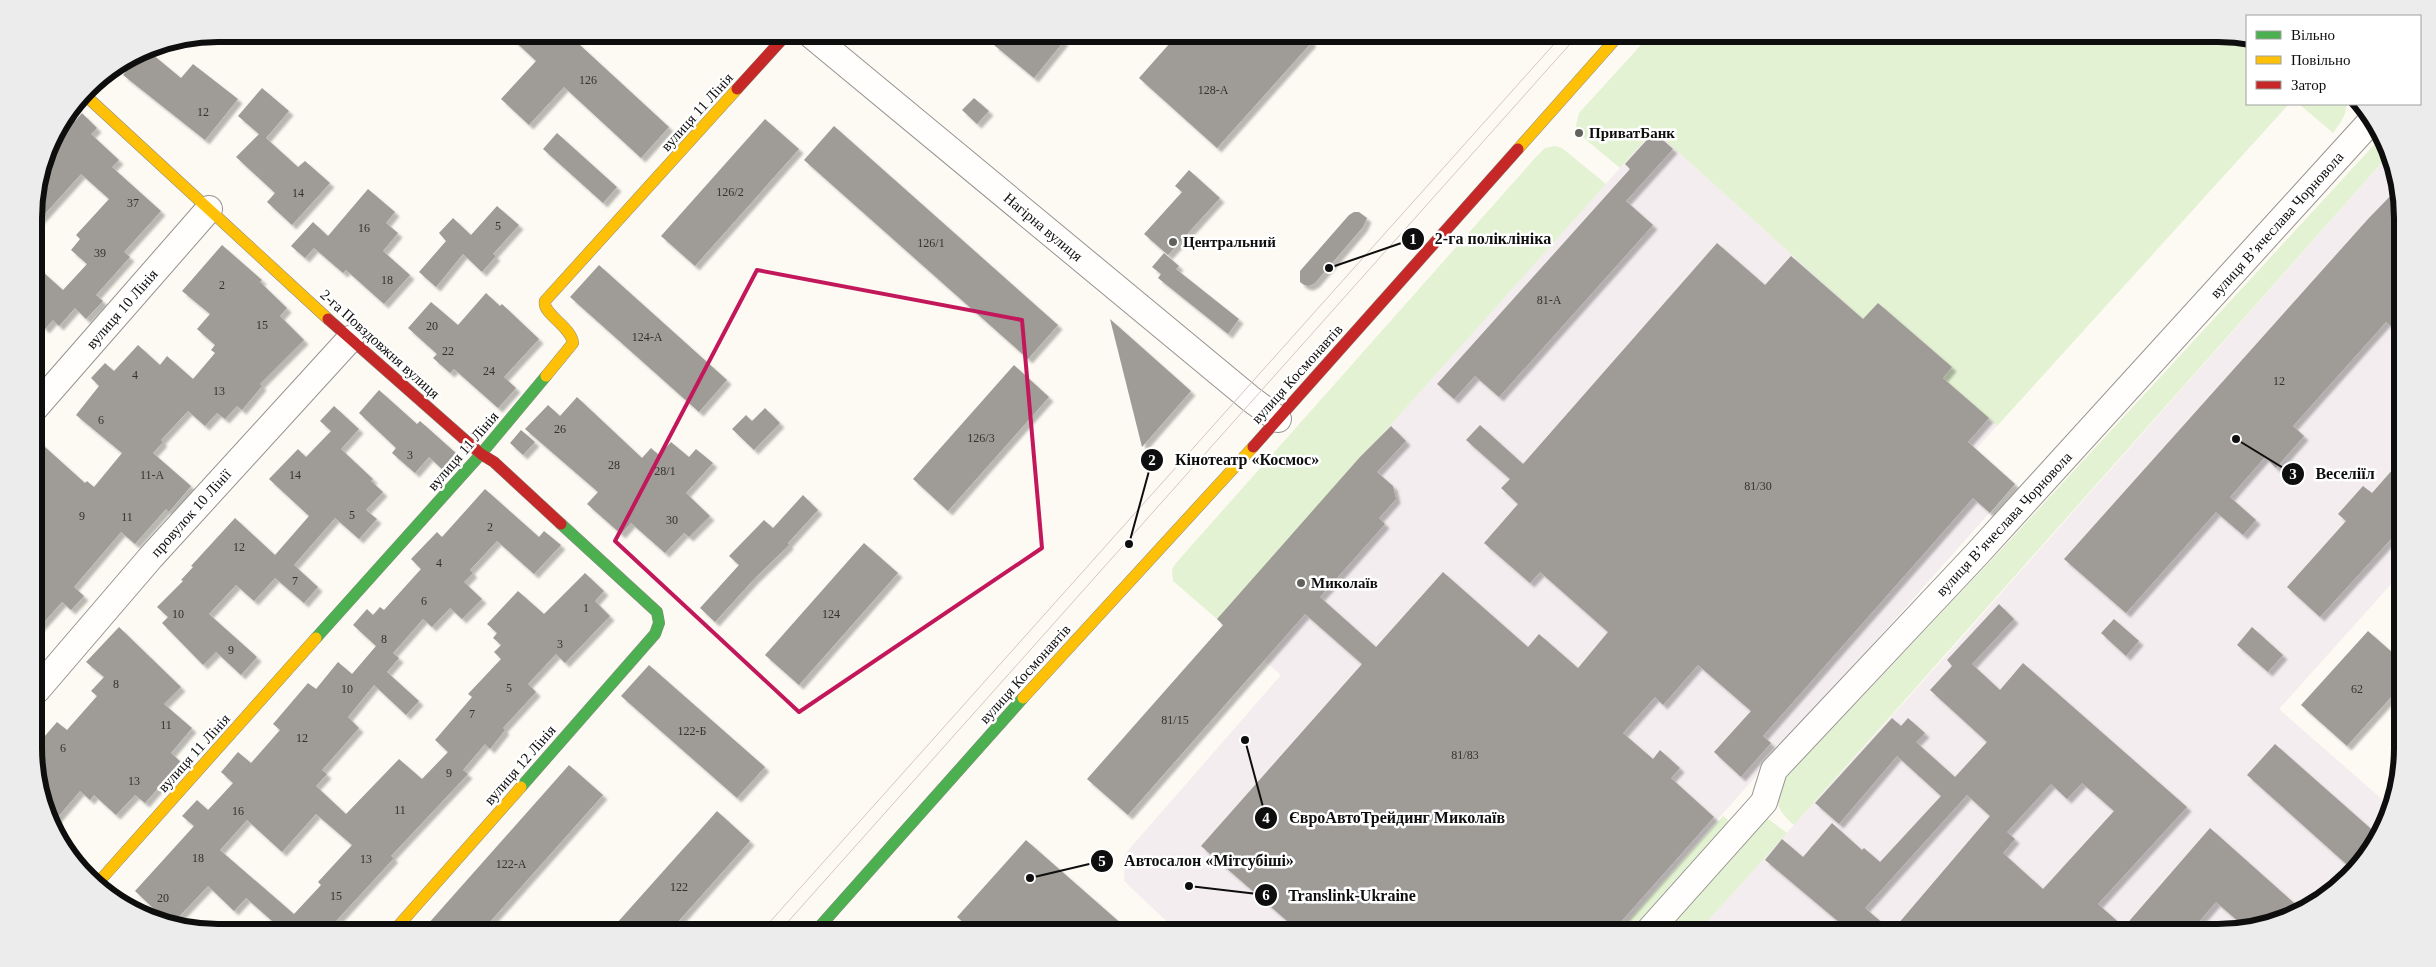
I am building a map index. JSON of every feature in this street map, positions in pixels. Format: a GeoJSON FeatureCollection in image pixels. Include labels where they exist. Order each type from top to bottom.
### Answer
{"type":"FeatureCollection","features":[{"type":"Feature","properties":{"kind":"street","name":"вулиця 11 Лінія"},"geometry":{"type":"LineString","coordinates":[[101,879],[481,454],[573,343],[572,335],[546,309],[545,301],[780,42]]}},
{"type":"Feature","properties":{"kind":"street","name":"Нагірна вулиця"},"geometry":{"type":"LineString","coordinates":[[820,42],[1252,400],[1278,419]]}},
{"type":"Feature","properties":{"kind":"street","name":"вулиця Космонавтів"},"geometry":{"type":"LineString","coordinates":[[822,924],[963,764],[1169,536],[1278,419],[1613,42]]}},
{"type":"Feature","properties":{"kind":"street","name":"2-га Повздовжня вулиця"},"geometry":{"type":"LineString","coordinates":[[89,99],[350,338],[481,454],[494,462],[657,612]]}},
{"type":"Feature","properties":{"kind":"street","name":"вулиця Вʼячеслава Чорновола"},"geometry":{"type":"LineString","coordinates":[[1655,924],[1764,802],[1774,770],[1977,554],[2367,126]]}},
{"type":"Feature","properties":{"kind":"street","name":"вулиця 10 Лінія"},"geometry":{"type":"LineString","coordinates":[[43,399],[209,209]]}},
{"type":"Feature","properties":{"kind":"street","name":"провулок 10 Лінії"},"geometry":{"type":"LineString","coordinates":[[42,684],[151,557],[350,338]]}},
{"type":"Feature","properties":{"kind":"street","name":"вулиця 12 Лінія"},"geometry":{"type":"LineString","coordinates":[[400,924],[655,634],[659,623],[657,612]]}},
{"type":"Feature","properties":{"kind":"highlighted area"},"geometry":{"type":"Polygon","coordinates":[[[757,270],[1022,320],[1042,548],[799,712],[615,541],[757,270]]]}},
{"type":"Feature","properties":{"kind":"shaded area"},"geometry":{"type":"Polygon","coordinates":[[[1654,130],[1863,319],[1878,303],[1952,367],[1943,378],[1997,426],[1976,449],[2015,484],[1625,924],[1169,924],[1124,881],[1125,854],[1281,675],[1217,619],[1654,130]]]}},
{"type":"Feature","properties":{"kind":"shaded area"},"geometry":{"type":"Polygon","coordinates":[[[2384,161],[2390,184],[2393,207],[2393,582],[2279,709],[2385,802],[2370,836],[2350,864],[2333,881],[2305,901],[2274,915],[2240,923],[1705,924],[1943,659],[2384,161]]]}},
{"type":"Feature","properties":{"kind":"green space"},"geometry":{"type":"Polygon","coordinates":[[[1644,42],[2217,42],[2240,44],[2246,45],[2246,105],[2288,105],[1997,426],[1943,378],[1952,367],[1878,303],[1863,319],[1654,130],[1620,168],[1579,134],[1576,125],[1579,113],[1644,42]]]}},
{"type":"Feature","properties":{"kind":"green space"},"geometry":{"type":"Polygon","coordinates":[[[2300,105],[2346,105],[2342,120],[2333,133],[2300,105]]]}},
{"type":"Feature","properties":{"kind":"green space"},"geometry":{"type":"Polygon","coordinates":[[[2376,144],[2384,161],[1794,825],[1785,817],[1778,804],[1778,786],[2000,551],[2376,144]]]}},
{"type":"Feature","properties":{"kind":"green space"},"geometry":{"type":"Polygon","coordinates":[[[1555,146],[1562,148],[1606,184],[1217,619],[1173,581],[1172,569],[1176,563],[1536,157],[1545,148],[1555,146]]]}},
{"type":"Feature","properties":{"kind":"green space"},"geometry":{"type":"Polygon","coordinates":[[[1723,816],[1728,820],[1729,825],[1644,924],[1625,924],[1723,816]]]}},
{"type":"Feature","properties":{"kind":"green space"},"geometry":{"type":"Polygon","coordinates":[[[1762,817],[1768,819],[1787,833],[1705,924],[1661,924],[1762,817]]]}},
{"type":"Feature","properties":{"kind":"building"},"geometry":{"type":"Polygon","coordinates":[[[516,42],[577,42],[669,127],[641,158],[564,87],[529,125],[501,99],[536,61],[516,42]]]}},
{"type":"Feature","properties":{"kind":"building"},"geometry":{"type":"Polygon","coordinates":[[[997,42],[1063,42],[1034,78],[994,45],[997,42]]]}},
{"type":"Feature","properties":{"kind":"building"},"geometry":{"type":"Polygon","coordinates":[[[1171,42],[1312,42],[1217,148],[1139,78],[1171,42]]]}},
{"type":"Feature","properties":{"kind":"building"},"geometry":{"type":"Polygon","coordinates":[[[153,55],[181,78],[193,64],[238,99],[205,140],[123,75],[131,66],[153,55]]]}},
{"type":"Feature","properties":{"kind":"building"},"geometry":{"type":"Polygon","coordinates":[[[262,88],[289,111],[266,138],[298,167],[305,161],[330,183],[292,225],[267,202],[275,193],[236,157],[259,134],[238,116],[262,88]]]}},
{"type":"Feature","properties":{"kind":"building"},"geometry":{"type":"Polygon","coordinates":[[[974,98],[989,111],[977,124],[962,110],[974,98]]]}},
{"type":"Feature","properties":{"kind":"building"},"geometry":{"type":"Polygon","coordinates":[[[82,113],[97,128],[91,134],[119,160],[112,167],[161,211],[124,252],[130,257],[96,295],[103,301],[86,319],[75,308],[59,326],[53,320],[45,329],[43,327],[43,272],[63,290],[87,264],[71,250],[80,239],[76,235],[109,199],[81,174],[43,216],[46,184],[52,162],[66,131],[73,119],[75,121],[82,113]]]}},
{"type":"Feature","properties":{"kind":"building"},"geometry":{"type":"Polygon","coordinates":[[[765,119],[799,149],[695,266],[661,236],[765,119]]]}},
{"type":"Feature","properties":{"kind":"building"},"geometry":{"type":"Polygon","coordinates":[[[834,126],[1058,325],[1028,359],[804,160],[834,126]]]}},
{"type":"Feature","properties":{"kind":"building"},"geometry":{"type":"Polygon","coordinates":[[[1654,132],[1673,149],[1626,201],[1653,225],[1499,397],[1475,376],[1454,399],[1437,384],[1630,169],[1625,164],[1654,132]]]}},
{"type":"Feature","properties":{"kind":"building"},"geometry":{"type":"Polygon","coordinates":[[[557,133],[617,187],[603,203],[543,149],[557,133]]]}},
{"type":"Feature","properties":{"kind":"building"},"geometry":{"type":"Polygon","coordinates":[[[1189,170],[1220,198],[1168,255],[1144,234],[1182,192],[1175,186],[1189,170]]]}},
{"type":"Feature","properties":{"kind":"building"},"geometry":{"type":"Polygon","coordinates":[[[368,189],[395,212],[386,223],[398,233],[383,251],[410,275],[384,304],[346,270],[343,273],[314,248],[305,258],[291,246],[313,222],[328,236],[368,189]]]}},
{"type":"Feature","properties":{"kind":"building"},"geometry":{"type":"Polygon","coordinates":[[[2392,194],[2393,328],[2386,322],[2293,426],[2304,436],[2276,468],[2265,457],[2230,497],[2256,520],[2243,535],[2216,512],[2126,613],[2064,559],[2392,194]]]}},
{"type":"Feature","properties":{"kind":"building"},"geometry":{"type":"Polygon","coordinates":[[[497,206],[519,225],[493,254],[496,256],[482,272],[463,254],[436,287],[419,272],[446,241],[439,233],[453,218],[471,235],[497,206]]]}},
{"type":"Feature","properties":{"kind":"building"},"geometry":{"type":"Polygon","coordinates":[[[1359,212],[1367,218],[1363,227],[1315,283],[1309,286],[1304,285],[1300,282],[1300,271],[1349,215],[1359,212]]]}},
{"type":"Feature","properties":{"kind":"building"},"geometry":{"type":"Polygon","coordinates":[[[1717,243],[1765,285],[1791,256],[1863,319],[1878,303],[1952,367],[1943,378],[1989,418],[1968,442],[2015,484],[1990,513],[1973,498],[1763,736],[1771,743],[1741,777],[1714,752],[1751,711],[1698,665],[1663,705],[1655,697],[1623,733],[1653,759],[1660,750],[1680,768],[1671,778],[1714,817],[1619,924],[1291,924],[1201,846],[1362,664],[1305,614],[1128,815],[1087,779],[1223,625],[1217,619],[1360,457],[1391,426],[1406,441],[1377,472],[1393,486],[1396,499],[1379,518],[1385,524],[1320,597],[1376,647],[1443,572],[1528,647],[1539,634],[1578,668],[1608,632],[1540,572],[1530,583],[1484,543],[1518,504],[1501,488],[1510,479],[1466,440],[1480,425],[1523,464],[1717,243]]]}},
{"type":"Feature","properties":{"kind":"building"},"geometry":{"type":"Polygon","coordinates":[[[222,245],[262,280],[260,282],[287,308],[280,316],[304,340],[260,384],[262,386],[242,410],[237,406],[225,419],[217,413],[205,426],[188,411],[161,440],[163,442],[153,453],[191,486],[169,512],[166,509],[135,544],[121,532],[74,587],[84,596],[71,610],[62,602],[42,624],[43,445],[85,483],[87,481],[94,487],[122,453],[76,415],[99,386],[91,378],[105,363],[114,371],[138,345],[160,365],[167,356],[193,379],[215,353],[211,350],[215,345],[197,329],[210,314],[182,291],[222,245]]]}},
{"type":"Feature","properties":{"kind":"building"},"geometry":{"type":"Polygon","coordinates":[[[1164,253],[1179,266],[1176,269],[1239,319],[1228,334],[1158,278],[1161,274],[1152,267],[1164,253]]]}},
{"type":"Feature","properties":{"kind":"building"},"geometry":{"type":"Polygon","coordinates":[[[599,265],[727,380],[699,412],[570,297],[599,265]]]}},
{"type":"Feature","properties":{"kind":"building"},"geometry":{"type":"Polygon","coordinates":[[[486,293],[500,306],[502,304],[539,339],[504,377],[516,388],[498,408],[454,369],[450,373],[433,358],[437,354],[408,328],[431,302],[458,325],[486,293]]]}},
{"type":"Feature","properties":{"kind":"building"},"geometry":{"type":"Polygon","coordinates":[[[1110,319],[1191,391],[1142,447],[1110,319]]]}},
{"type":"Feature","properties":{"kind":"building"},"geometry":{"type":"Polygon","coordinates":[[[1014,365],[1049,397],[948,511],[913,479],[1014,365]]]}},
{"type":"Feature","properties":{"kind":"building"},"geometry":{"type":"Polygon","coordinates":[[[379,390],[417,424],[420,421],[457,454],[443,470],[429,457],[415,473],[392,453],[396,448],[359,413],[379,390]]]}},
{"type":"Feature","properties":{"kind":"building"},"geometry":{"type":"Polygon","coordinates":[[[577,397],[642,458],[651,448],[659,455],[671,442],[689,457],[696,449],[713,463],[686,493],[710,516],[689,537],[684,533],[665,553],[631,523],[621,534],[587,504],[598,492],[525,429],[548,405],[560,416],[577,397]]]}},
{"type":"Feature","properties":{"kind":"building"},"geometry":{"type":"Polygon","coordinates":[[[334,406],[359,429],[341,449],[373,479],[371,481],[383,492],[366,510],[377,519],[359,539],[335,518],[294,565],[318,587],[304,603],[275,578],[254,601],[236,585],[209,614],[257,657],[241,675],[216,652],[203,665],[162,623],[168,617],[157,607],[183,581],[181,580],[193,567],[191,566],[235,518],[275,555],[309,516],[269,479],[298,449],[306,457],[331,431],[320,421],[334,406]]]}},
{"type":"Feature","properties":{"kind":"building"},"geometry":{"type":"Polygon","coordinates":[[[765,408],[780,423],[754,450],[732,429],[746,415],[752,421],[765,408]]]}},
{"type":"Feature","properties":{"kind":"building"},"geometry":{"type":"Polygon","coordinates":[[[521,430],[535,442],[523,455],[510,443],[521,430]]]}},
{"type":"Feature","properties":{"kind":"building"},"geometry":{"type":"Polygon","coordinates":[[[2393,469],[2393,537],[2320,617],[2287,587],[2346,521],[2338,514],[2363,486],[2372,493],[2393,469]]]}},
{"type":"Feature","properties":{"kind":"building"},"geometry":{"type":"Polygon","coordinates":[[[485,489],[539,537],[544,531],[561,545],[534,574],[497,541],[470,570],[473,573],[464,582],[482,599],[462,619],[450,608],[432,627],[423,619],[393,653],[399,658],[387,672],[419,701],[406,715],[374,685],[348,717],[359,728],[322,770],[327,774],[316,786],[346,814],[399,759],[422,779],[448,752],[435,740],[472,697],[468,694],[501,659],[494,652],[501,645],[493,638],[497,633],[487,624],[518,591],[544,614],[585,573],[604,591],[595,601],[610,616],[565,663],[556,654],[528,684],[536,692],[503,728],[505,730],[490,749],[485,744],[463,770],[468,774],[391,856],[394,858],[333,924],[275,924],[246,898],[234,911],[208,886],[177,919],[159,914],[135,891],[194,826],[182,816],[197,800],[208,810],[233,783],[221,772],[238,752],[251,763],[280,730],[273,724],[308,683],[316,689],[338,662],[352,674],[376,646],[353,625],[367,609],[373,615],[380,607],[384,610],[421,569],[411,559],[437,532],[442,537],[485,489]],[[316,814],[282,852],[247,820],[220,850],[294,914],[321,885],[318,882],[352,845],[316,814]]]}},
{"type":"Feature","properties":{"kind":"building"},"geometry":{"type":"Polygon","coordinates":[[[803,495],[818,510],[788,543],[789,545],[754,579],[715,622],[700,608],[739,565],[729,556],[764,520],[773,528],[803,495]]]}},
{"type":"Feature","properties":{"kind":"building"},"geometry":{"type":"Polygon","coordinates":[[[864,543],[898,573],[799,685],[765,655],[864,543]]]}},
{"type":"Feature","properties":{"kind":"building"},"geometry":{"type":"Polygon","coordinates":[[[1999,604],[2014,619],[1972,664],[2000,690],[2023,663],[2187,807],[2098,904],[2121,924],[1898,924],[1990,816],[1967,795],[1865,908],[1884,924],[1841,924],[1765,860],[1782,839],[1803,857],[1832,823],[1862,850],[1864,848],[1880,862],[1941,796],[1897,756],[1839,824],[1815,803],[1892,718],[1901,726],[1908,718],[1925,733],[1916,742],[1955,777],[1987,742],[1930,690],[1952,666],[1947,660],[1999,604]],[[2082,783],[2067,799],[2051,784],[2007,832],[2015,839],[2003,853],[2043,889],[2114,811],[2082,783]]]}},
{"type":"Feature","properties":{"kind":"building"},"geometry":{"type":"Polygon","coordinates":[[[2114,619],[2139,641],[2126,656],[2101,633],[2114,619]]]}},
{"type":"Feature","properties":{"kind":"building"},"geometry":{"type":"Polygon","coordinates":[[[119,627],[181,687],[164,704],[192,728],[171,753],[181,762],[145,803],[135,795],[116,815],[94,795],[90,800],[80,791],[57,818],[46,783],[42,739],[57,722],[67,730],[97,696],[91,691],[104,677],[86,662],[119,627]]]}},
{"type":"Feature","properties":{"kind":"building"},"geometry":{"type":"Polygon","coordinates":[[[2252,627],[2283,655],[2268,672],[2237,645],[2252,627]]]}},
{"type":"Feature","properties":{"kind":"building"},"geometry":{"type":"Polygon","coordinates":[[[2368,631],[2393,653],[2393,695],[2347,746],[2301,705],[2368,631]]]}},
{"type":"Feature","properties":{"kind":"building"},"geometry":{"type":"Polygon","coordinates":[[[649,665],[765,767],[737,798],[621,696],[649,665]]]}},
{"type":"Feature","properties":{"kind":"building"},"geometry":{"type":"Polygon","coordinates":[[[2275,744],[2373,830],[2364,846],[2348,866],[2247,775],[2275,744]]]}},
{"type":"Feature","properties":{"kind":"building"},"geometry":{"type":"Polygon","coordinates":[[[569,765],[603,795],[488,924],[428,924],[569,765]]]}},
{"type":"Feature","properties":{"kind":"building"},"geometry":{"type":"Polygon","coordinates":[[[717,811],[750,841],[676,924],[616,924],[717,811]]]}},
{"type":"Feature","properties":{"kind":"building"},"geometry":{"type":"Polygon","coordinates":[[[2210,828],[2297,905],[2274,915],[2240,923],[2216,902],[2197,924],[2127,924],[2210,828]]]}},
{"type":"Feature","properties":{"kind":"building"},"geometry":{"type":"Polygon","coordinates":[[[1026,840],[1122,924],[965,924],[957,917],[1026,840]]]}},
{"type":"Feature","properties":{"kind":"tram line"},"geometry":{"type":"LineString","coordinates":[[768,924],[1556,42]]}},
{"type":"Feature","properties":{"kind":"tram line"},"geometry":{"type":"LineString","coordinates":[[786,924],[1572,42]]}},
{"type":"Feature","properties":{"kind":"traffic: fast"},"geometry":{"type":"LineString","coordinates":[[316,638],[481,454],[546,376]]}},
{"type":"Feature","properties":{"kind":"traffic: fast"},"geometry":{"type":"LineString","coordinates":[[521,787],[655,634],[659,623],[657,612],[561,524]]}},
{"type":"Feature","properties":{"kind":"traffic: fast"},"geometry":{"type":"LineString","coordinates":[[822,924],[1023,698]]}},
{"type":"Feature","properties":{"kind":"traffic: slow"},"geometry":{"type":"LineString","coordinates":[[1518,149],[1613,42]]}},
{"type":"Feature","properties":{"kind":"traffic: slow"},"geometry":{"type":"LineString","coordinates":[[546,376],[573,343],[567,331],[548,311],[545,301],[737,89]]}},
{"type":"Feature","properties":{"kind":"traffic: slow"},"geometry":{"type":"LineString","coordinates":[[89,99],[328,319]]}},
{"type":"Feature","properties":{"kind":"traffic: slow"},"geometry":{"type":"LineString","coordinates":[[1023,698],[1253,447]]}},
{"type":"Feature","properties":{"kind":"traffic: slow"},"geometry":{"type":"LineString","coordinates":[[101,879],[316,638]]}},
{"type":"Feature","properties":{"kind":"traffic: slow"},"geometry":{"type":"LineString","coordinates":[[400,924],[521,787]]}},
{"type":"Feature","properties":{"kind":"traffic: jam"},"geometry":{"type":"LineString","coordinates":[[737,89],[780,42]]}},
{"type":"Feature","properties":{"kind":"traffic: jam"},"geometry":{"type":"LineString","coordinates":[[1253,447],[1518,149]]}},
{"type":"Feature","properties":{"kind":"traffic: jam"},"geometry":{"type":"LineString","coordinates":[[328,319],[481,454],[494,462],[561,524]]}},
{"type":"Feature","properties":{"kind":"place","name":"ПриватБанк"},"geometry":{"type":"Point","coordinates":[1579,133]}},
{"type":"Feature","properties":{"kind":"place","name":"Центральний"},"geometry":{"type":"Point","coordinates":[1173,242]}},
{"type":"Feature","properties":{"kind":"place","name":"2-га поліклініка"},"geometry":{"type":"Point","coordinates":[1329,268]}},
{"type":"Feature","properties":{"kind":"place","name":"Веселіїл"},"geometry":{"type":"Point","coordinates":[2236,439]}},
{"type":"Feature","properties":{"kind":"place","name":"Кінотеатр «Космос»"},"geometry":{"type":"Point","coordinates":[1129,544]}},
{"type":"Feature","properties":{"kind":"place","name":"Миколаїв"},"geometry":{"type":"Point","coordinates":[1301,583]}},
{"type":"Feature","properties":{"kind":"place","name":"ЄвроАвтоТрейдинг Миколаїв"},"geometry":{"type":"Point","coordinates":[1245,740]}},
{"type":"Feature","properties":{"kind":"place","name":"Автосалон «Мітсубіші»"},"geometry":{"type":"Point","coordinates":[1030,878]}},
{"type":"Feature","properties":{"kind":"place","name":"Translink-Ukraine"},"geometry":{"type":"Point","coordinates":[1189,886]}}]}
